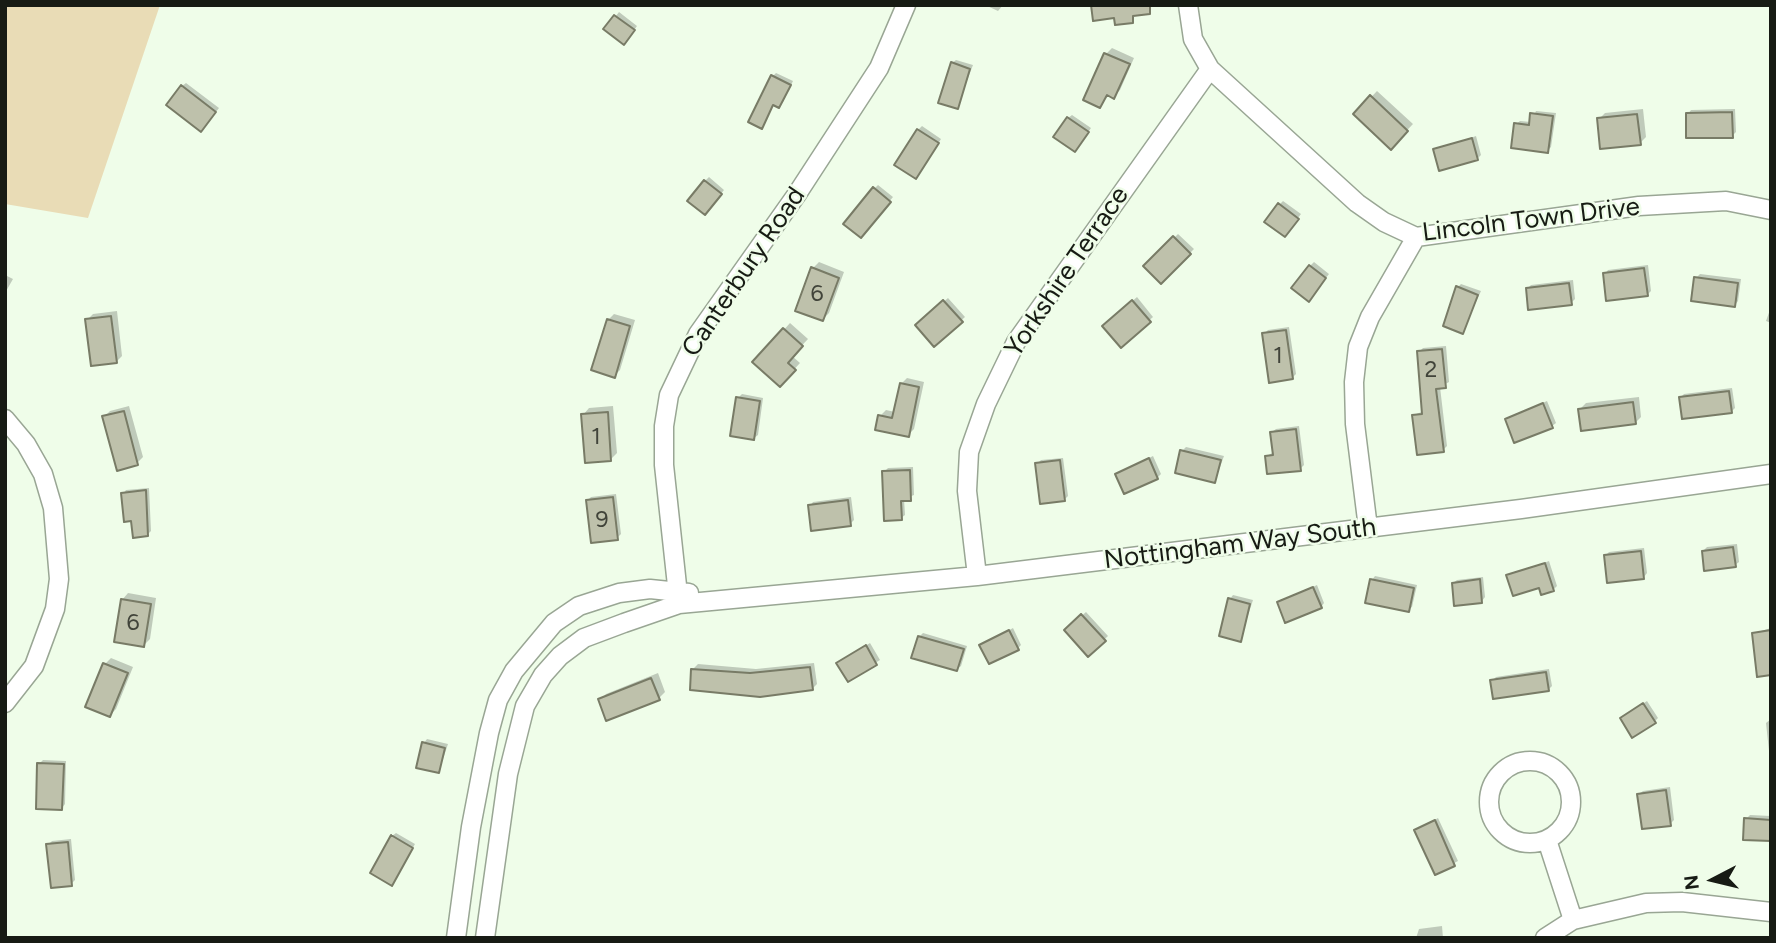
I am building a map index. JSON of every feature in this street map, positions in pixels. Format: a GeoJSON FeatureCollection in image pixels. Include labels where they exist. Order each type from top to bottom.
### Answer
{"type":"FeatureCollection","features":[{"type":"Feature","properties":{"kind":"street","name":"Canterbury Road"},"geometry":{"type":"LineString","coordinates":[[678,597],[664,464],[664,426],[669,395],[698,334],[797,194],[879,68],[906,5]]}},
{"type":"Feature","properties":{"kind":"street","name":"Lincoln Town Drive"},"geometry":{"type":"LineString","coordinates":[[1188,5],[1193,39],[1210,69],[1357,203],[1384,222],[1416,237],[1639,206],[1726,201],[1771,210]]}},
{"type":"Feature","properties":{"kind":"street","name":"Yorkshire Terrace"},"geometry":{"type":"LineString","coordinates":[[976,576],[967,491],[969,452],[986,404],[1016,342],[1210,69]]}},
{"type":"Feature","properties":{"kind":"street"},"geometry":{"type":"LineString","coordinates":[[1368,528],[1355,424],[1354,382],[1358,347],[1370,317],[1416,237]]}},
{"type":"Feature","properties":{"kind":"street"},"geometry":{"type":"LineString","coordinates":[[5,419],[26,444],[43,474],[53,508],[60,579],[55,609],[34,666],[5,703]]}},
{"type":"Feature","properties":{"kind":"street","name":"Nottingham Way South"},"geometry":{"type":"LineString","coordinates":[[456,938],[471,827],[498,700],[514,671],[554,623],[579,606],[619,593],[708,601],[976,576],[1368,528],[1771,474]]}},
{"type":"Feature","properties":{"kind":"street","name":"Nottingham Way South"},"geometry":{"type":"LineString","coordinates":[[485,938],[508,774],[525,706],[543,675],[560,656],[584,638],[678,597]]}},
{"type":"Feature","properties":{"kind":"street"},"geometry":{"type":"LineString","coordinates":[[1530,761],[1549,766],[1558,772],[1568,789],[1568,818],[1547,840],[1518,842],[1502,832],[1491,816],[1492,787],[1496,779],[1511,766],[1530,761]]}},
{"type":"Feature","properties":{"kind":"street"},"geometry":{"type":"LineString","coordinates":[[1547,840],[1573,920]]}},
{"type":"Feature","properties":{"kind":"street"},"geometry":{"type":"LineString","coordinates":[[1545,938],[1573,920],[1646,904],[1682,902],[1771,912]]}},
{"type":"Feature","properties":{"kind":"shaded area"},"geometry":{"type":"Polygon","coordinates":[[[5,5],[160,5],[88,218],[5,204],[5,5]]]}},
{"type":"Feature","properties":{"kind":"building"},"geometry":{"type":"Polygon","coordinates":[[[1091,5],[1150,5],[1150,14],[1133,16],[1133,23],[1115,25],[1114,18],[1093,21],[1091,5]]]}},
{"type":"Feature","properties":{"kind":"building"},"geometry":{"type":"Polygon","coordinates":[[[614,15],[635,30],[624,45],[603,29],[614,15]]]}},
{"type":"Feature","properties":{"kind":"building"},"geometry":{"type":"Polygon","coordinates":[[[1104,53],[1130,64],[1114,99],[1107,95],[1100,108],[1083,100],[1104,53]]]}},
{"type":"Feature","properties":{"kind":"building"},"geometry":{"type":"Polygon","coordinates":[[[951,62],[970,69],[958,109],[938,103],[951,62]]]}},
{"type":"Feature","properties":{"kind":"building"},"geometry":{"type":"Polygon","coordinates":[[[771,75],[791,85],[779,108],[773,105],[762,129],[748,122],[771,75]]]}},
{"type":"Feature","properties":{"kind":"building"},"geometry":{"type":"Polygon","coordinates":[[[181,85],[216,112],[201,132],[166,105],[181,85]]]}},
{"type":"Feature","properties":{"kind":"building"},"geometry":{"type":"Polygon","coordinates":[[[1370,95],[1408,131],[1391,150],[1353,114],[1370,95]]]}},
{"type":"Feature","properties":{"kind":"building"},"geometry":{"type":"Polygon","coordinates":[[[1732,112],[1733,138],[1686,138],[1686,113],[1732,112]]]}},
{"type":"Feature","properties":{"kind":"building"},"geometry":{"type":"Polygon","coordinates":[[[1530,113],[1553,116],[1548,153],[1511,148],[1514,123],[1529,125],[1530,113]]]}},
{"type":"Feature","properties":{"kind":"building"},"geometry":{"type":"Polygon","coordinates":[[[1637,114],[1641,145],[1600,149],[1597,118],[1637,114]]]}},
{"type":"Feature","properties":{"kind":"building"},"geometry":{"type":"Polygon","coordinates":[[[1067,117],[1089,132],[1075,152],[1053,137],[1067,117]]]}},
{"type":"Feature","properties":{"kind":"building"},"geometry":{"type":"Polygon","coordinates":[[[917,129],[939,143],[916,179],[894,165],[917,129]]]}},
{"type":"Feature","properties":{"kind":"building"},"geometry":{"type":"Polygon","coordinates":[[[1472,138],[1478,160],[1439,171],[1433,149],[1472,138]]]}},
{"type":"Feature","properties":{"kind":"building"},"geometry":{"type":"Polygon","coordinates":[[[704,180],[722,194],[705,215],[687,201],[704,180]]]}},
{"type":"Feature","properties":{"kind":"building"},"geometry":{"type":"Polygon","coordinates":[[[873,187],[891,202],[861,238],[843,224],[873,187]]]}},
{"type":"Feature","properties":{"kind":"building"},"geometry":{"type":"Polygon","coordinates":[[[1278,203],[1299,219],[1285,237],[1264,222],[1278,203]]]}},
{"type":"Feature","properties":{"kind":"building"},"geometry":{"type":"Polygon","coordinates":[[[1173,236],[1191,254],[1161,284],[1143,266],[1173,236]]]}},
{"type":"Feature","properties":{"kind":"building"},"geometry":{"type":"Polygon","coordinates":[[[1309,265],[1326,278],[1309,302],[1291,288],[1309,265]]]}},
{"type":"Feature","properties":{"kind":"building"},"geometry":{"type":"Polygon","coordinates":[[[811,267],[839,278],[823,321],[795,311],[811,267]]]}},
{"type":"Feature","properties":{"kind":"building"},"geometry":{"type":"Polygon","coordinates":[[[1644,268],[1648,296],[1606,301],[1603,273],[1644,268]]]}},
{"type":"Feature","properties":{"kind":"building"},"geometry":{"type":"Polygon","coordinates":[[[1694,277],[1738,283],[1735,307],[1691,301],[1694,277]]]}},
{"type":"Feature","properties":{"kind":"building"},"geometry":{"type":"Polygon","coordinates":[[[1569,283],[1572,305],[1528,310],[1526,288],[1569,283]]]}},
{"type":"Feature","properties":{"kind":"building"},"geometry":{"type":"Polygon","coordinates":[[[1456,286],[1478,295],[1463,334],[1443,326],[1456,286]]]}},
{"type":"Feature","properties":{"kind":"building"},"geometry":{"type":"Polygon","coordinates":[[[943,300],[963,322],[934,347],[915,325],[943,300]]]}},
{"type":"Feature","properties":{"kind":"building"},"geometry":{"type":"Polygon","coordinates":[[[1132,300],[1151,322],[1121,348],[1102,326],[1132,300]]]}},
{"type":"Feature","properties":{"kind":"building"},"geometry":{"type":"Polygon","coordinates":[[[111,316],[117,363],[91,366],[85,319],[111,316]]]}},
{"type":"Feature","properties":{"kind":"building"},"geometry":{"type":"Polygon","coordinates":[[[607,319],[630,326],[615,378],[591,370],[607,319]]]}},
{"type":"Feature","properties":{"kind":"building"},"geometry":{"type":"Polygon","coordinates":[[[783,328],[803,346],[788,363],[796,370],[780,387],[752,362],[783,328]]]}},
{"type":"Feature","properties":{"kind":"building"},"geometry":{"type":"Polygon","coordinates":[[[1286,330],[1293,379],[1269,383],[1262,333],[1286,330]]]}},
{"type":"Feature","properties":{"kind":"building"},"geometry":{"type":"Polygon","coordinates":[[[1442,349],[1446,388],[1436,389],[1444,452],[1417,455],[1412,415],[1422,414],[1417,351],[1442,349]]]}},
{"type":"Feature","properties":{"kind":"building"},"geometry":{"type":"Polygon","coordinates":[[[900,383],[919,387],[909,437],[875,430],[878,415],[892,418],[900,383]]]}},
{"type":"Feature","properties":{"kind":"building"},"geometry":{"type":"Polygon","coordinates":[[[1729,391],[1732,413],[1682,419],[1679,397],[1729,391]]]}},
{"type":"Feature","properties":{"kind":"building"},"geometry":{"type":"Polygon","coordinates":[[[736,397],[760,401],[754,440],[730,436],[736,397]]]}},
{"type":"Feature","properties":{"kind":"building"},"geometry":{"type":"Polygon","coordinates":[[[1633,402],[1636,424],[1581,431],[1578,409],[1633,402]]]}},
{"type":"Feature","properties":{"kind":"building"},"geometry":{"type":"Polygon","coordinates":[[[1543,403],[1553,428],[1514,443],[1505,419],[1543,403]]]}},
{"type":"Feature","properties":{"kind":"building"},"geometry":{"type":"Polygon","coordinates":[[[124,411],[138,465],[117,471],[102,416],[124,411]]]}},
{"type":"Feature","properties":{"kind":"building"},"geometry":{"type":"Polygon","coordinates":[[[608,412],[611,461],[585,463],[581,414],[608,412]]]}},
{"type":"Feature","properties":{"kind":"building"},"geometry":{"type":"Polygon","coordinates":[[[1296,429],[1301,471],[1267,474],[1265,456],[1273,455],[1270,432],[1296,429]]]}},
{"type":"Feature","properties":{"kind":"building"},"geometry":{"type":"Polygon","coordinates":[[[1180,450],[1221,460],[1215,483],[1175,473],[1180,450]]]}},
{"type":"Feature","properties":{"kind":"building"},"geometry":{"type":"Polygon","coordinates":[[[1149,458],[1158,479],[1124,494],[1115,474],[1149,458]]]}},
{"type":"Feature","properties":{"kind":"building"},"geometry":{"type":"Polygon","coordinates":[[[1060,460],[1065,501],[1040,504],[1035,463],[1060,460]]]}},
{"type":"Feature","properties":{"kind":"building"},"geometry":{"type":"Polygon","coordinates":[[[910,470],[911,501],[901,501],[902,520],[884,521],[882,471],[910,470]]]}},
{"type":"Feature","properties":{"kind":"building"},"geometry":{"type":"Polygon","coordinates":[[[146,490],[148,536],[133,538],[131,521],[124,522],[121,493],[146,490]]]}},
{"type":"Feature","properties":{"kind":"building"},"geometry":{"type":"Polygon","coordinates":[[[613,497],[618,540],[591,543],[586,500],[613,497]]]}},
{"type":"Feature","properties":{"kind":"building"},"geometry":{"type":"Polygon","coordinates":[[[848,500],[851,526],[811,531],[808,505],[848,500]]]}},
{"type":"Feature","properties":{"kind":"building"},"geometry":{"type":"Polygon","coordinates":[[[1733,547],[1736,567],[1704,571],[1702,551],[1733,547]]]}},
{"type":"Feature","properties":{"kind":"building"},"geometry":{"type":"Polygon","coordinates":[[[1641,551],[1644,579],[1607,583],[1604,555],[1641,551]]]}},
{"type":"Feature","properties":{"kind":"building"},"geometry":{"type":"Polygon","coordinates":[[[1545,563],[1554,591],[1541,595],[1539,588],[1513,596],[1506,575],[1545,563]]]}},
{"type":"Feature","properties":{"kind":"building"},"geometry":{"type":"Polygon","coordinates":[[[1370,579],[1414,588],[1409,612],[1365,603],[1370,579]]]}},
{"type":"Feature","properties":{"kind":"building"},"geometry":{"type":"Polygon","coordinates":[[[1480,579],[1482,603],[1454,606],[1452,583],[1480,579]]]}},
{"type":"Feature","properties":{"kind":"building"},"geometry":{"type":"Polygon","coordinates":[[[1313,587],[1322,608],[1285,623],[1277,602],[1313,587]]]}},
{"type":"Feature","properties":{"kind":"building"},"geometry":{"type":"Polygon","coordinates":[[[1228,598],[1250,604],[1241,642],[1219,636],[1228,598]]]}},
{"type":"Feature","properties":{"kind":"building"},"geometry":{"type":"Polygon","coordinates":[[[121,599],[151,604],[144,647],[114,642],[121,599]]]}},
{"type":"Feature","properties":{"kind":"building"},"geometry":{"type":"Polygon","coordinates":[[[1081,614],[1106,641],[1088,657],[1064,630],[1081,614]]]}},
{"type":"Feature","properties":{"kind":"building"},"geometry":{"type":"Polygon","coordinates":[[[1009,630],[1019,650],[989,664],[979,645],[1009,630]]]}},
{"type":"Feature","properties":{"kind":"building"},"geometry":{"type":"Polygon","coordinates":[[[1771,630],[1771,675],[1757,677],[1752,633],[1771,630]]]}},
{"type":"Feature","properties":{"kind":"building"},"geometry":{"type":"Polygon","coordinates":[[[918,636],[964,649],[957,671],[911,658],[918,636]]]}},
{"type":"Feature","properties":{"kind":"building"},"geometry":{"type":"Polygon","coordinates":[[[866,645],[877,665],[848,682],[836,663],[866,645]]]}},
{"type":"Feature","properties":{"kind":"building"},"geometry":{"type":"Polygon","coordinates":[[[103,663],[128,673],[110,717],[85,707],[103,663]]]}},
{"type":"Feature","properties":{"kind":"building"},"geometry":{"type":"Polygon","coordinates":[[[810,667],[813,690],[760,697],[690,690],[691,669],[750,673],[810,667]]]}},
{"type":"Feature","properties":{"kind":"building"},"geometry":{"type":"Polygon","coordinates":[[[1546,672],[1549,691],[1493,699],[1490,680],[1546,672]]]}},
{"type":"Feature","properties":{"kind":"building"},"geometry":{"type":"Polygon","coordinates":[[[651,678],[660,700],[606,721],[598,699],[651,678]]]}},
{"type":"Feature","properties":{"kind":"building"},"geometry":{"type":"Polygon","coordinates":[[[1643,703],[1656,723],[1632,738],[1620,718],[1643,703]]]}},
{"type":"Feature","properties":{"kind":"building"},"geometry":{"type":"Polygon","coordinates":[[[422,742],[445,748],[439,773],[416,768],[422,742]]]}},
{"type":"Feature","properties":{"kind":"building"},"geometry":{"type":"Polygon","coordinates":[[[37,763],[64,764],[62,810],[36,809],[37,763]]]}},
{"type":"Feature","properties":{"kind":"building"},"geometry":{"type":"Polygon","coordinates":[[[1666,790],[1671,826],[1642,829],[1637,794],[1666,790]]]}},
{"type":"Feature","properties":{"kind":"building"},"geometry":{"type":"Polygon","coordinates":[[[1744,818],[1771,820],[1771,841],[1743,840],[1744,818]]]}},
{"type":"Feature","properties":{"kind":"building"},"geometry":{"type":"Polygon","coordinates":[[[1435,820],[1455,866],[1435,875],[1414,830],[1435,820]]]}},
{"type":"Feature","properties":{"kind":"building"},"geometry":{"type":"Polygon","coordinates":[[[391,835],[413,848],[392,886],[370,873],[391,835]]]}},
{"type":"Feature","properties":{"kind":"building"},"geometry":{"type":"Polygon","coordinates":[[[68,842],[72,886],[51,888],[46,844],[68,842]]]}}]}
